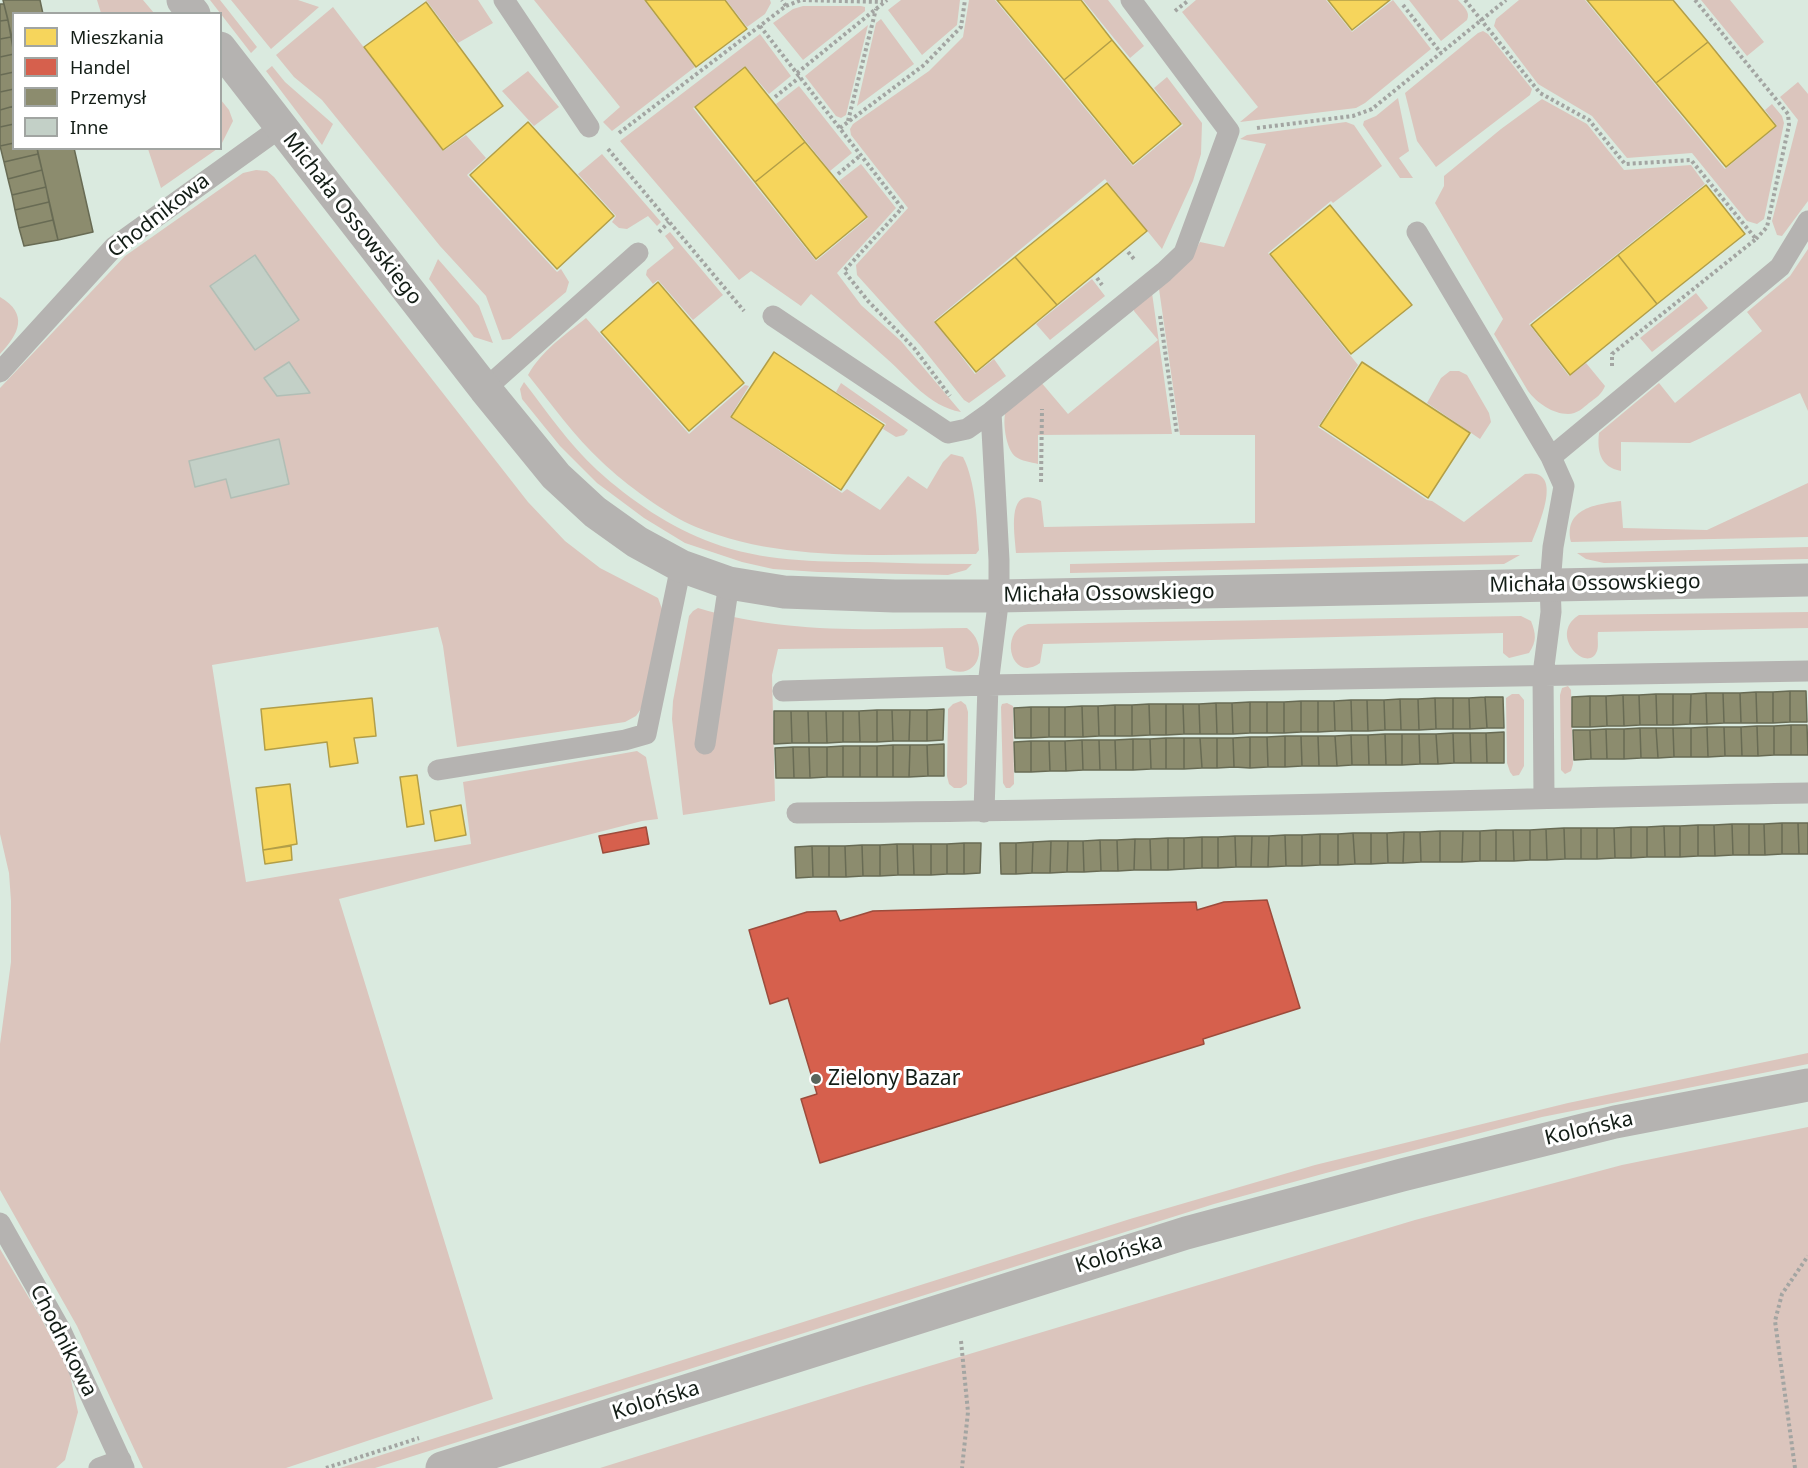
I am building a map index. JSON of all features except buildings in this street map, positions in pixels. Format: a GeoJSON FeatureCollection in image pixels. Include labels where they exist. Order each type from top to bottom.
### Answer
{"type":"FeatureCollection","features":[{"type":"Feature","properties":{"kind":"street"},"geometry":{"type":"LineString","coordinates":[[183,0],[192,12]]}},
{"type":"Feature","properties":{"kind":"street","name":"Michała Ossowskiego"},"geometry":{"type":"LineString","coordinates":[[222,51],[485,389],[556,476],[595,512],[637,542],[681,566],[729,583],[784,592],[894,596],[999,596],[1808,580]]}},
{"type":"Feature","properties":{"kind":"street","name":"Kolońska"},"geometry":{"type":"LineString","coordinates":[[442,1468],[1186,1233],[1402,1175],[1615,1122],[1808,1085]]}},
{"type":"Feature","properties":{"kind":"lane"},"geometry":{"type":"LineString","coordinates":[[504,0],[589,127]]}},
{"type":"Feature","properties":{"kind":"lane"},"geometry":{"type":"LineString","coordinates":[[773,316],[948,433],[967,429],[991,412],[1155,279],[1184,252],[1229,131],[1131,0]]}},
{"type":"Feature","properties":{"kind":"lane","name":"Chodnikowa"},"geometry":{"type":"LineString","coordinates":[[0,372],[114,248],[281,127]]}},
{"type":"Feature","properties":{"kind":"lane"},"geometry":{"type":"LineString","coordinates":[[1551,457],[1780,267],[1808,221]]}},
{"type":"Feature","properties":{"kind":"lane"},"geometry":{"type":"LineString","coordinates":[[1417,232],[1551,457],[1564,486],[1553,547],[1550,585],[1551,612],[1543,674],[1544,798]]}},
{"type":"Feature","properties":{"kind":"lane"},"geometry":{"type":"LineString","coordinates":[[485,389],[638,253]]}},
{"type":"Feature","properties":{"kind":"lane"},"geometry":{"type":"LineString","coordinates":[[984,812],[988,685],[999,596],[991,412]]}},
{"type":"Feature","properties":{"kind":"lane"},"geometry":{"type":"LineString","coordinates":[[438,770],[625,741],[646,734],[681,566]]}},
{"type":"Feature","properties":{"kind":"lane"},"geometry":{"type":"LineString","coordinates":[[705,744],[729,583]]}},
{"type":"Feature","properties":{"kind":"lane"},"geometry":{"type":"LineString","coordinates":[[783,691],[1543,674],[1808,671]]}},
{"type":"Feature","properties":{"kind":"lane"},"geometry":{"type":"LineString","coordinates":[[797,813],[984,812],[1808,793]]}},
{"type":"Feature","properties":{"kind":"lane","name":"Chodnikowa"},"geometry":{"type":"LineString","coordinates":[[0,1223],[61,1331],[123,1464],[99,1468]]}},
{"type":"Feature","properties":{"kind":"path"},"geometry":{"type":"LineString","coordinates":[[782,0],[786,6]]}},
{"type":"Feature","properties":{"kind":"path"},"geometry":{"type":"LineString","coordinates":[[604,145],[786,6],[801,0],[886,1]]}},
{"type":"Feature","properties":{"kind":"path"},"geometry":{"type":"LineString","coordinates":[[839,128],[924,65],[960,27],[965,0]]}},
{"type":"Feature","properties":{"kind":"path"},"geometry":{"type":"LineString","coordinates":[[1465,0],[1540,93],[1590,120],[1625,164],[1691,160],[1756,239]]}},
{"type":"Feature","properties":{"kind":"path"},"geometry":{"type":"LineString","coordinates":[[1229,131],[1353,116],[1372,109],[1506,0]]}},
{"type":"Feature","properties":{"kind":"path"},"geometry":{"type":"LineString","coordinates":[[1611,376],[1612,354],[1756,239],[1767,227],[1789,125],[1788,114],[1695,0]]}},
{"type":"Feature","properties":{"kind":"path"},"geometry":{"type":"LineString","coordinates":[[775,97],[886,1]]}},
{"type":"Feature","properties":{"kind":"path"},"geometry":{"type":"LineString","coordinates":[[1403,5],[1441,53]]}},
{"type":"Feature","properties":{"kind":"path"},"geometry":{"type":"LineString","coordinates":[[848,122],[876,9]]}},
{"type":"Feature","properties":{"kind":"path"},"geometry":{"type":"LineString","coordinates":[[760,26],[902,208],[844,271],[868,301],[914,348],[957,405]]}},
{"type":"Feature","properties":{"kind":"path"},"geometry":{"type":"LineString","coordinates":[[589,127],[749,317],[773,316]]}},
{"type":"Feature","properties":{"kind":"path"},"geometry":{"type":"LineString","coordinates":[[838,174],[861,155]]}},
{"type":"Feature","properties":{"kind":"path"},"geometry":{"type":"LineString","coordinates":[[1155,279],[1177,434]]}},
{"type":"Feature","properties":{"kind":"path"},"geometry":{"type":"LineString","coordinates":[[1027,383],[1042,403],[1041,482]]}},
{"type":"Feature","properties":{"kind":"path"},"geometry":{"type":"LineString","coordinates":[[1795,1468],[1776,1321],[1782,1294],[1808,1256]]}},
{"type":"Feature","properties":{"kind":"path"},"geometry":{"type":"LineString","coordinates":[[961,1304],[960,1348],[968,1412],[962,1468]]}},
{"type":"Feature","properties":{"kind":"shaded area"},"geometry":{"type":"Polygon","coordinates":[[[97,0],[143,0],[153,12],[101,12],[97,0]]]}},
{"type":"Feature","properties":{"kind":"shaded area"},"geometry":{"type":"Polygon","coordinates":[[[210,0],[220,0],[257,47],[251,53],[222,16],[222,12],[219,12],[210,0]]]}},
{"type":"Feature","properties":{"kind":"shaded area"},"geometry":{"type":"Polygon","coordinates":[[[231,0],[298,0],[319,7],[271,49],[231,0]]]}},
{"type":"Feature","properties":{"kind":"shaded area"},"geometry":{"type":"Polygon","coordinates":[[[426,0],[478,0],[493,23],[458,43],[426,0]]]}},
{"type":"Feature","properties":{"kind":"shaded area"},"geometry":{"type":"Polygon","coordinates":[[[534,0],[644,0],[695,67],[612,131],[603,122],[620,107],[534,0]]]}},
{"type":"Feature","properties":{"kind":"shaded area"},"geometry":{"type":"Polygon","coordinates":[[[726,0],[770,0],[771,3],[765,14],[747,27],[726,0]]]}},
{"type":"Feature","properties":{"kind":"shaded area"},"geometry":{"type":"Polygon","coordinates":[[[901,0],[960,0],[957,25],[922,55],[888,10],[901,0]]]}},
{"type":"Feature","properties":{"kind":"shaded area"},"geometry":{"type":"Polygon","coordinates":[[[969,0],[995,0],[1133,166],[1183,125],[1154,88],[1167,77],[1202,123],[1201,154],[1193,181],[1162,249],[1105,179],[934,321],[975,374],[994,359],[1006,376],[969,403],[857,275],[856,265],[908,208],[851,135],[850,129],[853,124],[929,71],[963,37],[969,0]]]}},
{"type":"Feature","properties":{"kind":"shaded area"},"geometry":{"type":"Polygon","coordinates":[[[1083,0],[1108,0],[1144,46],[1130,58],[1083,0]]]}},
{"type":"Feature","properties":{"kind":"shaded area"},"geometry":{"type":"Polygon","coordinates":[[[1196,0],[1326,0],[1352,32],[1393,0],[1431,49],[1356,108],[1240,122],[1258,107],[1182,12],[1196,0]]]}},
{"type":"Feature","properties":{"kind":"shaded area"},"geometry":{"type":"Polygon","coordinates":[[[1409,0],[1458,0],[1466,9],[1468,17],[1441,41],[1409,0]]]}},
{"type":"Feature","properties":{"kind":"shaded area"},"geometry":{"type":"Polygon","coordinates":[[[1519,0],[1585,0],[1725,169],[1777,126],[1765,110],[1772,104],[1782,116],[1784,123],[1764,219],[1757,224],[1747,221],[1692,153],[1627,158],[1592,116],[1538,84],[1494,26],[1496,19],[1519,0]]]}},
{"type":"Feature","properties":{"kind":"shaded area"},"geometry":{"type":"Polygon","coordinates":[[[1701,0],[1730,0],[1764,42],[1747,56],[1701,0]]]}},
{"type":"Feature","properties":{"kind":"shaded area"},"geometry":{"type":"Polygon","coordinates":[[[803,6],[861,6],[865,7],[865,11],[803,60],[773,23],[793,9],[803,6]]]}},
{"type":"Feature","properties":{"kind":"shaded area"},"geometry":{"type":"Polygon","coordinates":[[[333,7],[443,151],[466,135],[486,158],[467,175],[557,272],[561,269],[569,282],[566,292],[510,339],[502,340],[486,296],[440,246],[322,100],[294,77],[276,55],[333,7]]]}},
{"type":"Feature","properties":{"kind":"shaded area"},"geometry":{"type":"Polygon","coordinates":[[[881,19],[914,64],[857,106],[876,23],[881,19]]]}},
{"type":"Feature","properties":{"kind":"shaded area"},"geometry":{"type":"Polygon","coordinates":[[[868,25],[846,115],[841,118],[836,116],[805,76],[868,25]]]}},
{"type":"Feature","properties":{"kind":"shaded area"},"geometry":{"type":"Polygon","coordinates":[[[1483,31],[1488,34],[1532,89],[1530,95],[1436,167],[1417,141],[1405,93],[1483,31]]]}},
{"type":"Feature","properties":{"kind":"shaded area"},"geometry":{"type":"Polygon","coordinates":[[[760,34],[791,76],[769,94],[745,66],[693,108],[816,261],[868,218],[839,181],[861,164],[896,208],[837,273],[861,305],[901,341],[961,412],[939,404],[920,391],[895,366],[811,294],[801,306],[751,271],[739,280],[620,141],[760,34]]]}},
{"type":"Feature","properties":{"kind":"shaded area"},"geometry":{"type":"Polygon","coordinates":[[[272,66],[285,82],[333,124],[322,145],[266,71],[272,66]]]}},
{"type":"Feature","properties":{"kind":"shaded area"},"geometry":{"type":"Polygon","coordinates":[[[528,71],[559,107],[534,126],[502,91],[528,71]]]}},
{"type":"Feature","properties":{"kind":"shaded area"},"geometry":{"type":"Polygon","coordinates":[[[1798,82],[1808,94],[1808,201],[1782,236],[1777,235],[1772,221],[1798,120],[1780,97],[1798,82]]]}},
{"type":"Feature","properties":{"kind":"shaded area"},"geometry":{"type":"Polygon","coordinates":[[[799,86],[852,153],[830,171],[776,104],[799,86]]]}},
{"type":"Feature","properties":{"kind":"shaded area"},"geometry":{"type":"Polygon","coordinates":[[[1398,98],[1409,151],[1399,158],[1413,178],[1400,178],[1363,125],[1364,121],[1376,116],[1398,98]]]}},
{"type":"Feature","properties":{"kind":"shaded area"},"geometry":{"type":"Polygon","coordinates":[[[1542,99],[1587,124],[1624,170],[1691,165],[1705,184],[1529,324],[1569,376],[1586,363],[1605,386],[1596,398],[1571,414],[1551,410],[1536,400],[1528,391],[1494,334],[1503,319],[1435,203],[1444,186],[1444,176],[1542,99]]]}},
{"type":"Feature","properties":{"kind":"shaded area"},"geometry":{"type":"Polygon","coordinates":[[[222,101],[229,110],[233,121],[222,143],[222,101]]]}},
{"type":"Feature","properties":{"kind":"shaded area"},"geometry":{"type":"Polygon","coordinates":[[[1346,122],[1354,125],[1382,166],[1333,203],[1331,201],[1268,253],[1358,365],[1318,427],[1464,522],[1525,474],[1537,474],[1544,479],[1547,488],[1543,511],[1532,542],[1016,553],[1014,523],[1017,505],[1022,499],[1030,497],[1041,501],[1044,527],[1255,523],[1255,435],[1180,435],[1159,289],[1190,260],[1200,242],[1224,247],[1266,144],[1240,139],[1247,135],[1346,122]]]}},
{"type":"Feature","properties":{"kind":"shaded area"},"geometry":{"type":"Polygon","coordinates":[[[149,150],[216,150],[161,188],[149,150]]]}},
{"type":"Feature","properties":{"kind":"shaded area"},"geometry":{"type":"Polygon","coordinates":[[[602,154],[661,222],[657,226],[648,216],[627,229],[619,228],[612,222],[616,216],[578,174],[602,154]]]}},
{"type":"Feature","properties":{"kind":"shaded area"},"geometry":{"type":"Polygon","coordinates":[[[256,170],[267,171],[274,177],[528,502],[565,541],[600,568],[658,598],[662,609],[643,706],[636,716],[625,722],[457,747],[443,646],[438,627],[212,665],[246,882],[471,844],[463,782],[637,751],[646,757],[658,819],[642,821],[339,899],[493,1399],[286,1468],[143,1468],[77,1326],[0,1190],[0,1044],[11,962],[11,901],[9,873],[0,834],[0,388],[125,256],[243,173],[256,170]]]}},
{"type":"Feature","properties":{"kind":"shaded area"},"geometry":{"type":"Polygon","coordinates":[[[670,232],[723,295],[693,320],[658,280],[653,284],[646,275],[647,270],[674,248],[665,236],[670,232]]]}},
{"type":"Feature","properties":{"kind":"shaded area"},"geometry":{"type":"Polygon","coordinates":[[[1808,249],[1808,411],[1800,393],[1690,443],[1621,442],[1621,471],[1608,466],[1601,457],[1599,433],[1659,383],[1675,403],[1762,331],[1747,312],[1790,276],[1808,249]]]}},
{"type":"Feature","properties":{"kind":"shaded area"},"geometry":{"type":"Polygon","coordinates":[[[438,259],[479,306],[493,343],[474,337],[429,279],[438,259]]]}},
{"type":"Feature","properties":{"kind":"shaded area"},"geometry":{"type":"Polygon","coordinates":[[[1092,279],[1105,296],[1050,340],[1036,324],[1092,279]]]}},
{"type":"Feature","properties":{"kind":"shaded area"},"geometry":{"type":"Polygon","coordinates":[[[1152,293],[1172,434],[1038,435],[1038,464],[1012,454],[1004,419],[1007,408],[1018,398],[1040,381],[1068,414],[1158,340],[1134,311],[1134,307],[1152,293]]]}},
{"type":"Feature","properties":{"kind":"shaded area"},"geometry":{"type":"Polygon","coordinates":[[[1696,293],[1708,308],[1652,352],[1640,338],[1696,293]]]}},
{"type":"Feature","properties":{"kind":"shaded area"},"geometry":{"type":"Polygon","coordinates":[[[0,297],[15,310],[18,324],[12,339],[0,354],[0,297]]]}},
{"type":"Feature","properties":{"kind":"shaded area"},"geometry":{"type":"Polygon","coordinates":[[[586,318],[689,434],[745,385],[749,386],[730,417],[842,493],[847,489],[880,510],[908,476],[927,489],[943,462],[951,454],[963,457],[971,478],[979,550],[976,554],[905,555],[798,551],[729,538],[696,527],[672,515],[622,480],[602,462],[573,431],[528,375],[547,350],[586,318]]]}},
{"type":"Feature","properties":{"kind":"shaded area"},"geometry":{"type":"Polygon","coordinates":[[[1450,371],[1459,371],[1467,375],[1489,413],[1491,422],[1480,439],[1427,403],[1441,378],[1450,371]]]}},
{"type":"Feature","properties":{"kind":"shaded area"},"geometry":{"type":"Polygon","coordinates":[[[524,382],[568,439],[597,470],[652,512],[697,537],[750,554],[789,559],[828,562],[972,564],[966,570],[948,575],[773,569],[742,562],[685,543],[644,518],[597,483],[560,446],[522,399],[520,389],[524,382]]]}},
{"type":"Feature","properties":{"kind":"shaded area"},"geometry":{"type":"Polygon","coordinates":[[[841,383],[908,430],[904,435],[896,437],[883,429],[886,424],[836,392],[841,383]]]}},
{"type":"Feature","properties":{"kind":"shaded area"},"geometry":{"type":"Polygon","coordinates":[[[1808,483],[1808,537],[1571,542],[1572,522],[1577,515],[1593,506],[1621,501],[1623,528],[1707,530],[1808,483]]]}},
{"type":"Feature","properties":{"kind":"shaded area"},"geometry":{"type":"Polygon","coordinates":[[[1808,547],[1808,559],[1604,563],[1586,559],[1577,553],[1808,547]]]}},
{"type":"Feature","properties":{"kind":"shaded area"},"geometry":{"type":"Polygon","coordinates":[[[1520,555],[1504,564],[1070,573],[1070,564],[1520,555]]]}},
{"type":"Feature","properties":{"kind":"shaded area"},"geometry":{"type":"Polygon","coordinates":[[[698,608],[765,623],[798,626],[865,629],[967,628],[978,644],[979,653],[973,667],[957,672],[946,668],[943,647],[778,649],[772,675],[775,801],[683,815],[672,719],[673,701],[689,616],[698,608]]]}},
{"type":"Feature","properties":{"kind":"shaded area"},"geometry":{"type":"Polygon","coordinates":[[[1808,612],[1808,628],[1598,632],[1597,651],[1592,657],[1586,658],[1573,650],[1568,642],[1567,632],[1570,623],[1579,615],[1808,612]]]}},
{"type":"Feature","properties":{"kind":"shaded area"},"geometry":{"type":"Polygon","coordinates":[[[1521,616],[1531,621],[1535,634],[1533,645],[1529,653],[1509,658],[1503,653],[1503,633],[1043,644],[1040,663],[1030,668],[1022,667],[1016,662],[1011,645],[1013,636],[1028,624],[1521,616]]]}},
{"type":"Feature","properties":{"kind":"shaded area"},"geometry":{"type":"Polygon","coordinates":[[[1568,686],[1571,690],[1573,764],[1571,771],[1565,774],[1561,770],[1560,695],[1562,688],[1568,686]]]}},
{"type":"Feature","properties":{"kind":"shaded area"},"geometry":{"type":"Polygon","coordinates":[[[1512,694],[1519,694],[1524,700],[1524,766],[1519,775],[1513,776],[1507,763],[1506,698],[1512,694]]]}},
{"type":"Feature","properties":{"kind":"shaded area"},"geometry":{"type":"Polygon","coordinates":[[[961,701],[966,705],[968,712],[967,784],[961,788],[954,788],[949,784],[947,776],[948,709],[961,701]]]}},
{"type":"Feature","properties":{"kind":"shaded area"},"geometry":{"type":"Polygon","coordinates":[[[1007,703],[1013,706],[1014,784],[1010,788],[1006,788],[1003,783],[1001,707],[1002,704],[1007,703]]]}},
{"type":"Feature","properties":{"kind":"shaded area"},"geometry":{"type":"Polygon","coordinates":[[[1808,1053],[1808,1064],[1542,1117],[1214,1204],[375,1468],[340,1468],[1130,1219],[1315,1165],[1568,1103],[1808,1053]]]}},
{"type":"Feature","properties":{"kind":"shaded area"},"geometry":{"type":"Polygon","coordinates":[[[1808,1127],[1808,1468],[600,1468],[863,1386],[1415,1220],[1622,1165],[1808,1127]]]}},
{"type":"Feature","properties":{"kind":"shaded area"},"geometry":{"type":"Polygon","coordinates":[[[0,1249],[69,1371],[78,1412],[65,1460],[56,1468],[0,1468],[0,1249]]]}},
{"type":"Feature","properties":{"kind":"place","name":"Zielony Bazar"},"geometry":{"type":"Point","coordinates":[816,1079]}}]}
